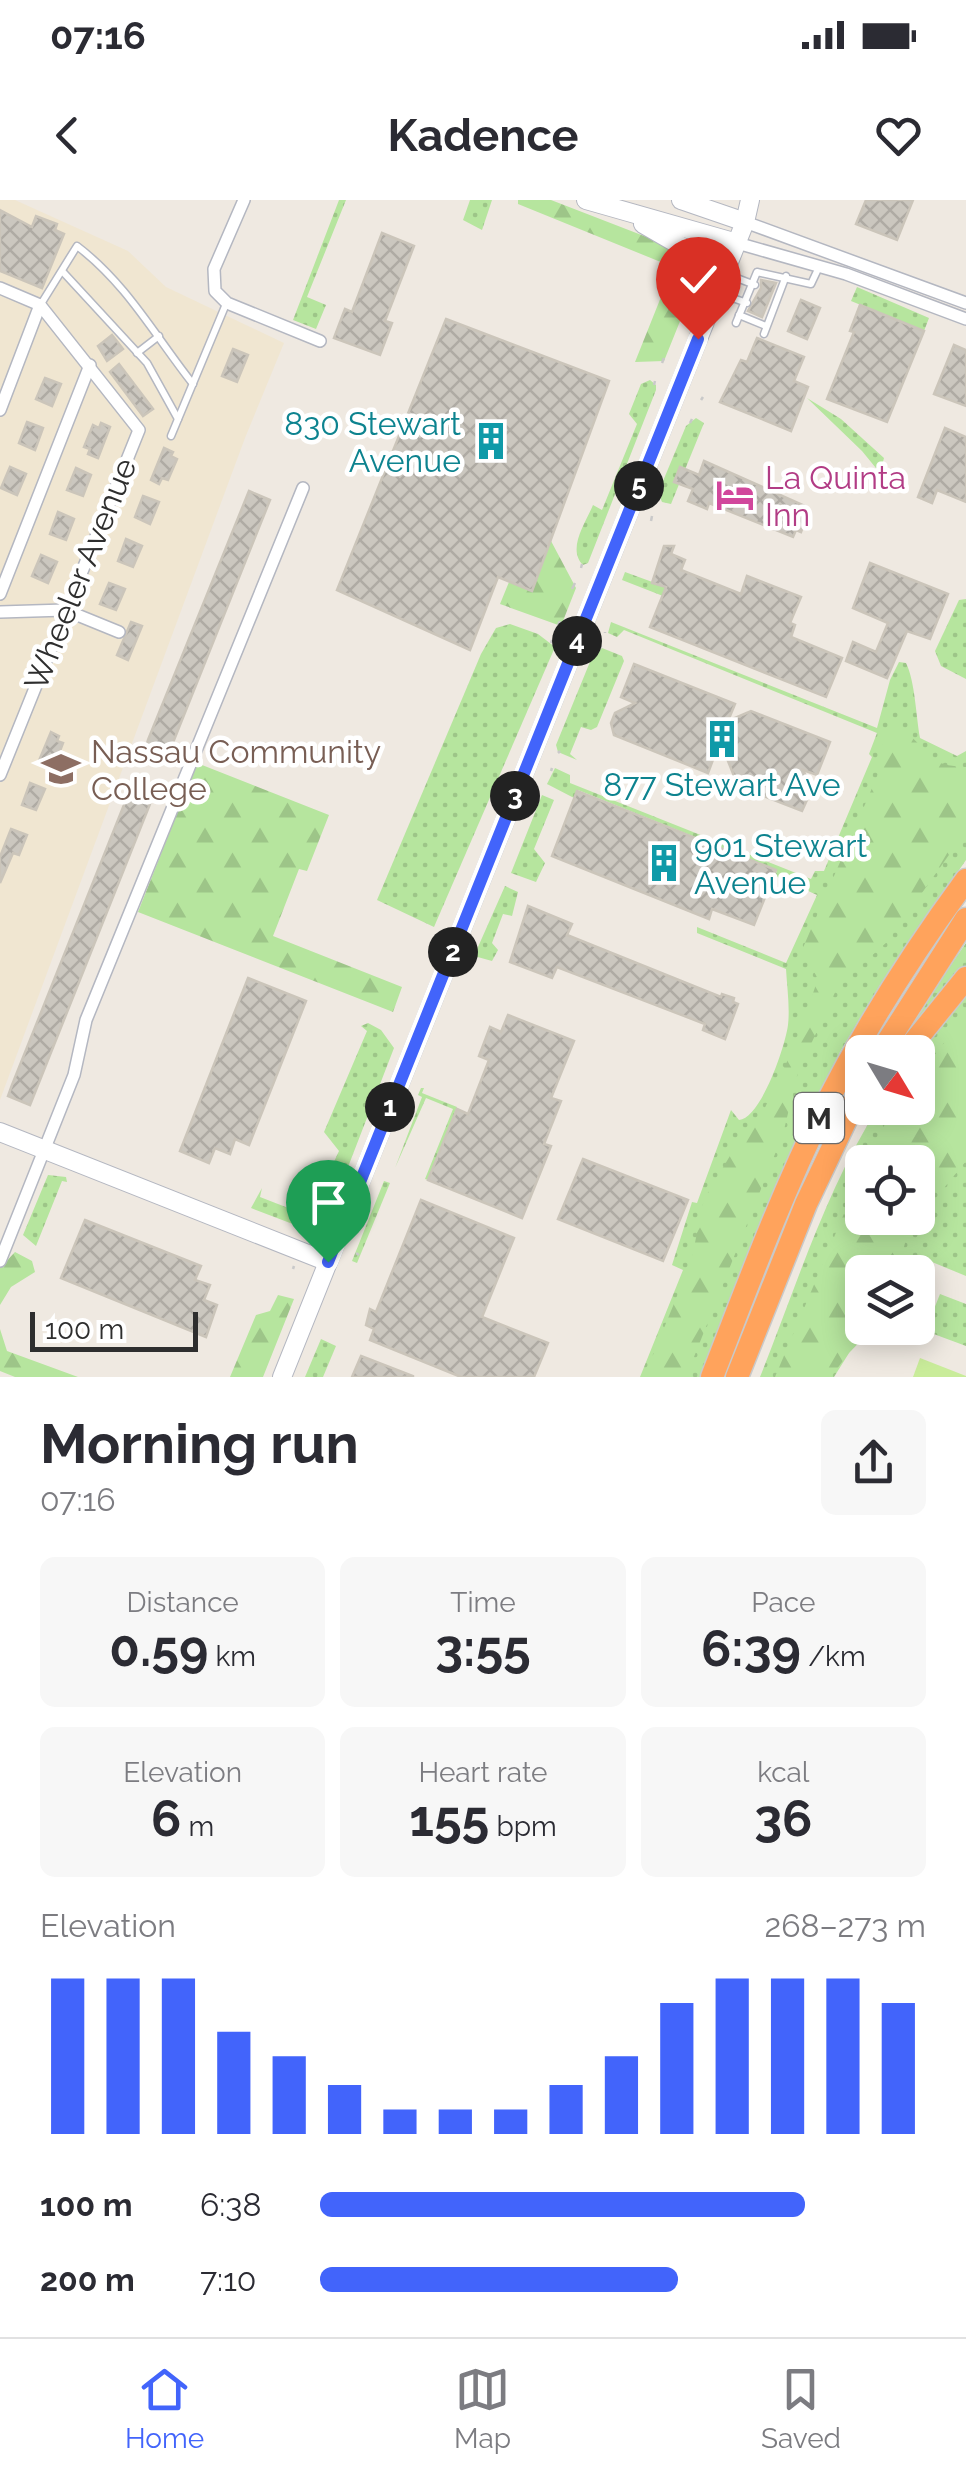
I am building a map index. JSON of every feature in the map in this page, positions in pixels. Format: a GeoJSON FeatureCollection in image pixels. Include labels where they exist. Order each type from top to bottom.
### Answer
{"type":"FeatureCollection","features":[{"type":"Feature","properties":{"kind":"highway","name":"M"},"geometry":{"type":"LineString","coordinates":[[712,1377],[778,1209],[830,1098],[904,968],[966,880]]}},
{"type":"Feature","properties":{"kind":"highway"},"geometry":{"type":"LineString","coordinates":[[892,1035],[966,919]]}},
{"type":"Feature","properties":{"kind":"highway"},"geometry":{"type":"LineString","coordinates":[[920,1035],[966,978]]}},
{"type":"Feature","properties":{"kind":"highway","name":"M"},"geometry":{"type":"LineString","coordinates":[[737,1377],[814,1187],[845,1122]]}},
{"type":"Feature","properties":{"kind":"highway"},"geometry":{"type":"LineString","coordinates":[[814,1187],[856,1125]]}},
{"type":"Feature","properties":{"kind":"main road"},"geometry":{"type":"LineString","coordinates":[[586,200],[737,243]]}},
{"type":"Feature","properties":{"kind":"main road"},"geometry":{"type":"LineString","coordinates":[[681,200],[745,222]]}},
{"type":"Feature","properties":{"kind":"main road"},"geometry":{"type":"LineString","coordinates":[[282,1377],[737,243],[750,200]]}},
{"type":"Feature","properties":{"kind":"main road"},"geometry":{"type":"LineString","coordinates":[[745,222],[757,214],[762,200]]}},
{"type":"Feature","properties":{"kind":"main road"},"geometry":{"type":"LineString","coordinates":[[620,212],[695,254],[721,282]]}},
{"type":"Feature","properties":{"kind":"main road"},"geometry":{"type":"LineString","coordinates":[[0,1132],[328,1262]]}},
{"type":"Feature","properties":{"kind":"street"},"geometry":{"type":"LineString","coordinates":[[244,200],[214,269],[215,291],[227,303],[320,341]]}},
{"type":"Feature","properties":{"kind":"street"},"geometry":{"type":"LineString","coordinates":[[745,222],[966,302]]}},
{"type":"Feature","properties":{"kind":"street"},"geometry":{"type":"LineString","coordinates":[[737,243],[819,266],[966,319]]}},
{"type":"Feature","properties":{"kind":"street"},"geometry":{"type":"LineString","coordinates":[[0,288],[40,305],[90,365],[0,594]]}},
{"type":"Feature","properties":{"kind":"street"},"geometry":{"type":"LineString","coordinates":[[0,410],[40,305]]}},
{"type":"Feature","properties":{"kind":"street","name":"Wheeler Avenue"},"geometry":{"type":"LineString","coordinates":[[0,775],[139,430],[90,365]]}},
{"type":"Feature","properties":{"kind":"street"},"geometry":{"type":"LineString","coordinates":[[0,1261],[74,1075],[86,1020],[303,488]]}},
{"type":"Feature","properties":{"kind":"street"},"geometry":{"type":"LineString","coordinates":[[0,612],[65,610],[119,632]]}},
{"type":"Feature","properties":{"kind":"lane"},"geometry":{"type":"LineString","coordinates":[[40,305],[77,246],[105,268],[193,384]]}},
{"type":"Feature","properties":{"kind":"lane"},"geometry":{"type":"LineString","coordinates":[[786,276],[768,312],[765,330],[738,319],[757,272],[786,276],[811,284],[819,266]]}},
{"type":"Feature","properties":{"kind":"lane"},"geometry":{"type":"LineString","coordinates":[[63,272],[147,363],[178,419]]}},
{"type":"Feature","properties":{"kind":"lane"},"geometry":{"type":"LineString","coordinates":[[721,282],[754,284]]}},
{"type":"Feature","properties":{"kind":"lane"},"geometry":{"type":"LineString","coordinates":[[721,282],[746,303]]}},
{"type":"Feature","properties":{"kind":"lane"},"geometry":{"type":"LineString","coordinates":[[171,436],[227,303]]}},
{"type":"Feature","properties":{"kind":"lane"},"geometry":{"type":"LineString","coordinates":[[138,352],[159,336]]}},
{"type":"Feature","properties":{"kind":"path"},"geometry":{"type":"LineString","coordinates":[[572,589],[575,583]]}},
{"type":"Feature","properties":{"kind":"path"},"geometry":{"type":"LineString","coordinates":[[311,1226],[317,1230]]}},
{"type":"Feature","properties":{"kind":"shaded area","name":"Nassau Community College"},"geometry":{"type":"Polygon","coordinates":[[[0,200],[15,200],[128,251],[166,287],[284,343],[245,438],[0,1100],[0,200]]]}},
{"type":"Feature","properties":{"kind":"green space"},"geometry":{"type":"Polygon","coordinates":[[[339,200],[346,200],[307,297],[326,305],[316,329],[293,320],[339,200]]]}},
{"type":"Feature","properties":{"kind":"green space"},"geometry":{"type":"Polygon","coordinates":[[[470,200],[492,200],[482,230],[463,220],[470,200]]]}},
{"type":"Feature","properties":{"kind":"green space"},"geometry":{"type":"Polygon","coordinates":[[[518,200],[551,200],[688,253],[697,279],[664,361],[635,362],[673,267],[518,204],[518,200]]]}},
{"type":"Feature","properties":{"kind":"green space"},"geometry":{"type":"Polygon","coordinates":[[[857,287],[929,318],[924,331],[851,301],[857,287]]]}},
{"type":"Feature","properties":{"kind":"green space"},"geometry":{"type":"Polygon","coordinates":[[[650,380],[656,390],[588,563],[583,565],[577,552],[579,536],[593,505],[602,510],[637,424],[629,414],[641,384],[650,380]]]}},
{"type":"Feature","properties":{"kind":"green space"},"geometry":{"type":"Polygon","coordinates":[[[807,398],[841,419],[884,458],[880,473],[862,451],[807,398]]]}},
{"type":"Feature","properties":{"kind":"green space"},"geometry":{"type":"Polygon","coordinates":[[[696,418],[704,423],[671,504],[662,502],[658,493],[686,426],[696,418]]]}},
{"type":"Feature","properties":{"kind":"green space"},"geometry":{"type":"Polygon","coordinates":[[[551,541],[576,588],[561,626],[500,604],[509,582],[532,590],[551,541]]]}},
{"type":"Feature","properties":{"kind":"green space"},"geometry":{"type":"Polygon","coordinates":[[[625,572],[666,587],[663,596],[622,580],[625,572]]]}},
{"type":"Feature","properties":{"kind":"green space"},"geometry":{"type":"Polygon","coordinates":[[[966,599],[966,679],[941,666],[935,651],[959,600],[966,599]]]}},
{"type":"Feature","properties":{"kind":"green space"},"geometry":{"type":"Polygon","coordinates":[[[611,622],[877,728],[890,680],[899,662],[906,663],[920,738],[957,756],[966,751],[966,860],[850,1035],[845,1035],[845,1044],[704,1377],[640,1377],[683,1270],[672,1265],[692,1202],[697,1203],[731,1110],[739,1120],[747,1116],[771,1080],[789,1011],[786,969],[697,933],[697,927],[786,963],[817,895],[775,876],[777,870],[578,790],[574,798],[547,784],[555,768],[570,775],[570,783],[811,879],[815,871],[824,871],[872,757],[869,754],[877,733],[624,630],[617,637],[608,633],[611,622]]]}},
{"type":"Feature","properties":{"kind":"green space"},"geometry":{"type":"Polygon","coordinates":[[[510,624],[538,634],[555,647],[434,927],[377,900],[481,654],[496,628],[510,624]]]}},
{"type":"Feature","properties":{"kind":"green space"},"geometry":{"type":"Polygon","coordinates":[[[602,648],[622,656],[624,661],[597,727],[581,727],[570,754],[577,760],[558,752],[556,745],[594,652],[602,648]]]}},
{"type":"Feature","properties":{"kind":"green space"},"geometry":{"type":"Polygon","coordinates":[[[889,726],[909,734],[934,760],[966,767],[966,831],[887,942],[838,986],[798,1072],[783,1134],[686,1377],[644,1377],[691,1262],[704,1199],[745,1131],[760,1118],[794,1047],[818,979],[802,950],[879,772],[889,726]]]}},
{"type":"Feature","properties":{"kind":"green space"},"geometry":{"type":"Polygon","coordinates":[[[197,763],[329,815],[307,871],[299,869],[273,936],[402,987],[393,1012],[138,912],[197,763]]]}},
{"type":"Feature","properties":{"kind":"green space"},"geometry":{"type":"Polygon","coordinates":[[[542,795],[554,800],[534,849],[545,863],[536,882],[511,873],[542,795]]]}},
{"type":"Feature","properties":{"kind":"green space"},"geometry":{"type":"Polygon","coordinates":[[[505,886],[518,892],[512,916],[503,914],[492,943],[498,950],[492,961],[474,956],[505,886]]]}},
{"type":"Feature","properties":{"kind":"green space"},"geometry":{"type":"Polygon","coordinates":[[[966,943],[966,974],[906,1035],[966,943]]]}},
{"type":"Feature","properties":{"kind":"green space"},"geometry":{"type":"Polygon","coordinates":[[[966,990],[966,1276],[935,1263],[935,1255],[845,1255],[845,1345],[857,1345],[834,1377],[760,1377],[845,1168],[845,1235],[935,1235],[935,1145],[856,1145],[868,1125],[935,1125],[935,1035],[931,1035],[966,990]]]}},
{"type":"Feature","properties":{"kind":"green space"},"geometry":{"type":"Polygon","coordinates":[[[966,1015],[966,1161],[944,1188],[935,1188],[935,1145],[874,1145],[884,1125],[935,1125],[935,1054],[966,1015]]]}},
{"type":"Feature","properties":{"kind":"green space"},"geometry":{"type":"Polygon","coordinates":[[[368,1023],[381,1030],[394,1048],[348,1167],[311,1231],[251,1208],[262,1188],[260,1197],[296,1211],[315,1202],[339,1151],[324,1132],[367,1031],[361,1026],[368,1023]]]}},
{"type":"Feature","properties":{"kind":"green space"},"geometry":{"type":"Polygon","coordinates":[[[421,1088],[422,1093],[457,1107],[428,1180],[425,1179],[453,1109],[426,1098],[395,1168],[422,1097],[418,1095],[421,1088]]]}},
{"type":"Feature","properties":{"kind":"green space"},"geometry":{"type":"Polygon","coordinates":[[[48,1175],[66,1177],[67,1182],[62,1181],[36,1246],[23,1235],[48,1175]]]}},
{"type":"Feature","properties":{"kind":"green space"},"geometry":{"type":"Polygon","coordinates":[[[384,1181],[390,1183],[357,1263],[352,1261],[384,1181]]]}},
{"type":"Feature","properties":{"kind":"green space"},"geometry":{"type":"Polygon","coordinates":[[[845,1211],[845,1235],[907,1235],[902,1255],[845,1255],[845,1345],[855,1345],[831,1377],[775,1377],[845,1211]]]}},
{"type":"Feature","properties":{"kind":"green space"},"geometry":{"type":"Polygon","coordinates":[[[15,1252],[32,1261],[35,1272],[11,1287],[0,1305],[0,1268],[15,1252]]]}},
{"type":"Feature","properties":{"kind":"green space"},"geometry":{"type":"Polygon","coordinates":[[[940,1294],[966,1304],[966,1346],[935,1334],[935,1306],[940,1294]]]}},
{"type":"Feature","properties":{"kind":"green space"},"geometry":{"type":"Polygon","coordinates":[[[278,1295],[294,1299],[263,1377],[230,1377],[256,1315],[270,1311],[278,1295]]]}},
{"type":"Feature","properties":{"kind":"green space"},"geometry":{"type":"Polygon","coordinates":[[[0,1329],[7,1351],[78,1377],[15,1377],[0,1371],[0,1329]]]}},
{"type":"Feature","properties":{"kind":"green space"},"geometry":{"type":"Polygon","coordinates":[[[321,1339],[336,1346],[323,1377],[305,1377],[321,1339]]]}},
{"type":"Feature","properties":{"kind":"green space"},"geometry":{"type":"Polygon","coordinates":[[[920,1358],[966,1376],[966,1377],[913,1377],[920,1358]]]}},
{"type":"Feature","properties":{"kind":"building"},"geometry":{"type":"Polygon","coordinates":[[[866,200],[913,200],[897,240],[856,224],[866,200]]]}},
{"type":"Feature","properties":{"kind":"building"},"geometry":{"type":"Polygon","coordinates":[[[0,210],[32,227],[36,216],[57,224],[55,230],[64,234],[42,288],[0,271],[0,210]]]}},
{"type":"Feature","properties":{"kind":"building"},"geometry":{"type":"Polygon","coordinates":[[[382,233],[414,246],[385,321],[392,323],[380,355],[334,338],[345,309],[352,312],[382,233]]]}},
{"type":"Feature","properties":{"kind":"building"},"geometry":{"type":"Polygon","coordinates":[[[761,280],[776,283],[762,317],[748,311],[761,288],[761,280]]]}},
{"type":"Feature","properties":{"kind":"building"},"geometry":{"type":"Polygon","coordinates":[[[801,300],[820,308],[807,339],[788,331],[801,300]]]}},
{"type":"Feature","properties":{"kind":"building"},"geometry":{"type":"Polygon","coordinates":[[[860,305],[924,331],[887,422],[827,399],[854,332],[850,331],[860,305]]]}},
{"type":"Feature","properties":{"kind":"building","name":"830 Stewart Avenue"},"geometry":{"type":"Polygon","coordinates":[[[446,319],[609,381],[532,591],[498,577],[470,650],[337,590],[446,319]]]}},
{"type":"Feature","properties":{"kind":"building"},"geometry":{"type":"Polygon","coordinates":[[[112,335],[123,349],[107,361],[98,346],[112,335]]]}},
{"type":"Feature","properties":{"kind":"building"},"geometry":{"type":"Polygon","coordinates":[[[757,338],[804,357],[794,381],[808,387],[791,431],[720,402],[741,360],[747,362],[757,338]]]}},
{"type":"Feature","properties":{"kind":"building"},"geometry":{"type":"Polygon","coordinates":[[[954,345],[966,350],[966,406],[934,394],[954,345]]]}},
{"type":"Feature","properties":{"kind":"building"},"geometry":{"type":"Polygon","coordinates":[[[233,349],[248,355],[237,382],[222,376],[233,349]]]}},
{"type":"Feature","properties":{"kind":"building"},"geometry":{"type":"Polygon","coordinates":[[[119,364],[153,409],[143,416],[110,372],[119,364]]]}},
{"type":"Feature","properties":{"kind":"building"},"geometry":{"type":"Polygon","coordinates":[[[45,378],[61,384],[52,406],[36,399],[45,378]]]}},
{"type":"Feature","properties":{"kind":"building"},"geometry":{"type":"Polygon","coordinates":[[[27,422],[43,428],[35,450],[19,443],[27,422]]]}},
{"type":"Feature","properties":{"kind":"building"},"geometry":{"type":"Polygon","coordinates":[[[101,423],[110,427],[98,458],[88,454],[90,449],[84,447],[93,425],[99,428],[101,423]]]}},
{"type":"Feature","properties":{"kind":"building"},"geometry":{"type":"Polygon","coordinates":[[[945,428],[966,437],[966,502],[937,490],[932,503],[918,497],[945,428]]]}},
{"type":"Feature","properties":{"kind":"building"},"geometry":{"type":"Polygon","coordinates":[[[164,448],[177,459],[168,480],[162,478],[159,484],[151,480],[164,448]]]}},
{"type":"Feature","properties":{"kind":"building","name":"La Quinta Inn"},"geometry":{"type":"Polygon","coordinates":[[[704,461],[805,506],[809,510],[801,532],[796,530],[793,537],[709,503],[707,509],[688,501],[693,489],[674,482],[680,467],[699,475],[704,461]]]}},
{"type":"Feature","properties":{"kind":"building"},"geometry":{"type":"Polygon","coordinates":[[[10,467],[26,474],[17,495],[1,488],[10,467]]]}},
{"type":"Feature","properties":{"kind":"building"},"geometry":{"type":"Polygon","coordinates":[[[76,468],[91,475],[83,496],[67,490],[76,468]]]}},
{"type":"Feature","properties":{"kind":"building"},"geometry":{"type":"Polygon","coordinates":[[[249,491],[270,500],[166,760],[145,751],[148,740],[249,491]]]}},
{"type":"Feature","properties":{"kind":"building"},"geometry":{"type":"Polygon","coordinates":[[[143,496],[159,502],[150,524],[135,517],[143,496]]]}},
{"type":"Feature","properties":{"kind":"building"},"geometry":{"type":"Polygon","coordinates":[[[58,512],[74,519],[66,540],[50,534],[58,512]]]}},
{"type":"Feature","properties":{"kind":"building"},"geometry":{"type":"Polygon","coordinates":[[[126,539],[142,546],[133,567],[118,561],[126,539]]]}},
{"type":"Feature","properties":{"kind":"building"},"geometry":{"type":"Polygon","coordinates":[[[664,546],[674,546],[671,554],[685,560],[681,570],[741,594],[747,576],[801,597],[790,623],[795,625],[791,637],[842,658],[826,697],[650,627],[666,587],[652,583],[664,546]]]}},
{"type":"Feature","properties":{"kind":"building"},"geometry":{"type":"Polygon","coordinates":[[[41,555],[57,562],[48,583],[32,576],[41,555]]]}},
{"type":"Feature","properties":{"kind":"building"},"geometry":{"type":"Polygon","coordinates":[[[870,563],[948,594],[930,639],[907,631],[887,678],[846,661],[853,642],[876,652],[888,623],[853,608],[870,563]]]}},
{"type":"Feature","properties":{"kind":"building"},"geometry":{"type":"Polygon","coordinates":[[[109,583],[125,589],[116,610],[100,604],[109,583]]]}},
{"type":"Feature","properties":{"kind":"building"},"geometry":{"type":"Polygon","coordinates":[[[131,622],[142,626],[128,660],[117,655],[131,622]]]}},
{"type":"Feature","properties":{"kind":"building","name":"877 Stewart Ave"},"geometry":{"type":"Polygon","coordinates":[[[634,664],[735,704],[728,721],[751,711],[830,742],[817,775],[803,770],[812,789],[802,811],[738,786],[720,741],[708,773],[614,735],[611,723],[615,713],[635,703],[621,697],[634,664]]]}},
{"type":"Feature","properties":{"kind":"building"},"geometry":{"type":"Polygon","coordinates":[[[51,732],[63,743],[55,764],[50,761],[47,767],[38,763],[51,732]]]}},
{"type":"Feature","properties":{"kind":"building"},"geometry":{"type":"Polygon","coordinates":[[[134,780],[156,789],[30,1105],[8,1096],[134,780]]]}},
{"type":"Feature","properties":{"kind":"building"},"geometry":{"type":"Polygon","coordinates":[[[30,783],[45,789],[36,810],[22,805],[30,783]]]}},
{"type":"Feature","properties":{"kind":"building","name":"901 Stewart Avenue"},"geometry":{"type":"Polygon","coordinates":[[[577,791],[776,870],[754,925],[712,909],[709,919],[552,856],[577,791]]]}},
{"type":"Feature","properties":{"kind":"building"},"geometry":{"type":"Polygon","coordinates":[[[11,829],[27,835],[19,855],[13,853],[0,883],[0,857],[11,829]]]}},
{"type":"Feature","properties":{"kind":"building"},"geometry":{"type":"Polygon","coordinates":[[[528,906],[572,924],[567,935],[721,997],[722,994],[734,998],[733,1002],[738,1004],[725,1039],[703,1030],[705,1024],[557,967],[552,978],[510,962],[528,906]]]}},
{"type":"Feature","properties":{"kind":"building"},"geometry":{"type":"Polygon","coordinates":[[[248,978],[306,1001],[249,1145],[235,1139],[230,1154],[215,1148],[209,1163],[180,1151],[248,978]]]}},
{"type":"Feature","properties":{"kind":"building"},"geometry":{"type":"Polygon","coordinates":[[[508,1015],[574,1041],[551,1098],[561,1101],[544,1144],[551,1146],[522,1218],[428,1180],[457,1109],[468,1114],[489,1060],[479,1056],[490,1027],[501,1032],[508,1015]]]}},
{"type":"Feature","properties":{"kind":"building"},"geometry":{"type":"Polygon","coordinates":[[[583,1159],[688,1200],[663,1261],[558,1219],[583,1159]]]}},
{"type":"Feature","properties":{"kind":"building"},"geometry":{"type":"Polygon","coordinates":[[[421,1200],[514,1238],[482,1317],[548,1343],[534,1377],[461,1377],[370,1340],[374,1329],[366,1325],[370,1309],[376,1312],[421,1200]]]}},
{"type":"Feature","properties":{"kind":"building"},"geometry":{"type":"Polygon","coordinates":[[[85,1220],[201,1266],[195,1280],[210,1285],[204,1300],[217,1305],[206,1337],[61,1278],[85,1220]]]}},
{"type":"Feature","properties":{"kind":"building"},"geometry":{"type":"Polygon","coordinates":[[[361,1356],[413,1376],[413,1377],[352,1377],[361,1356]]]}},
{"type":"Feature","properties":{"kind":"place","name":"830 Stewart Avenue"},"geometry":{"type":"Point","coordinates":[491,441]}},
{"type":"Feature","properties":{"kind":"place","name":"La Quinta Inn"},"geometry":{"type":"Point","coordinates":[735,495]}},
{"type":"Feature","properties":{"kind":"place","name":"877 Stewart Ave"},"geometry":{"type":"Point","coordinates":[722,739]}},
{"type":"Feature","properties":{"kind":"place","name":"Nassau Community College"},"geometry":{"type":"Point","coordinates":[61,769]}},
{"type":"Feature","properties":{"kind":"place","name":"901 Stewart Avenue"},"geometry":{"type":"Point","coordinates":[664,863]}},
{"type":"Feature","properties":{"kind":"route"},"geometry":{"type":"LineString","coordinates":[[328,1262],[698,339]]}}]}
